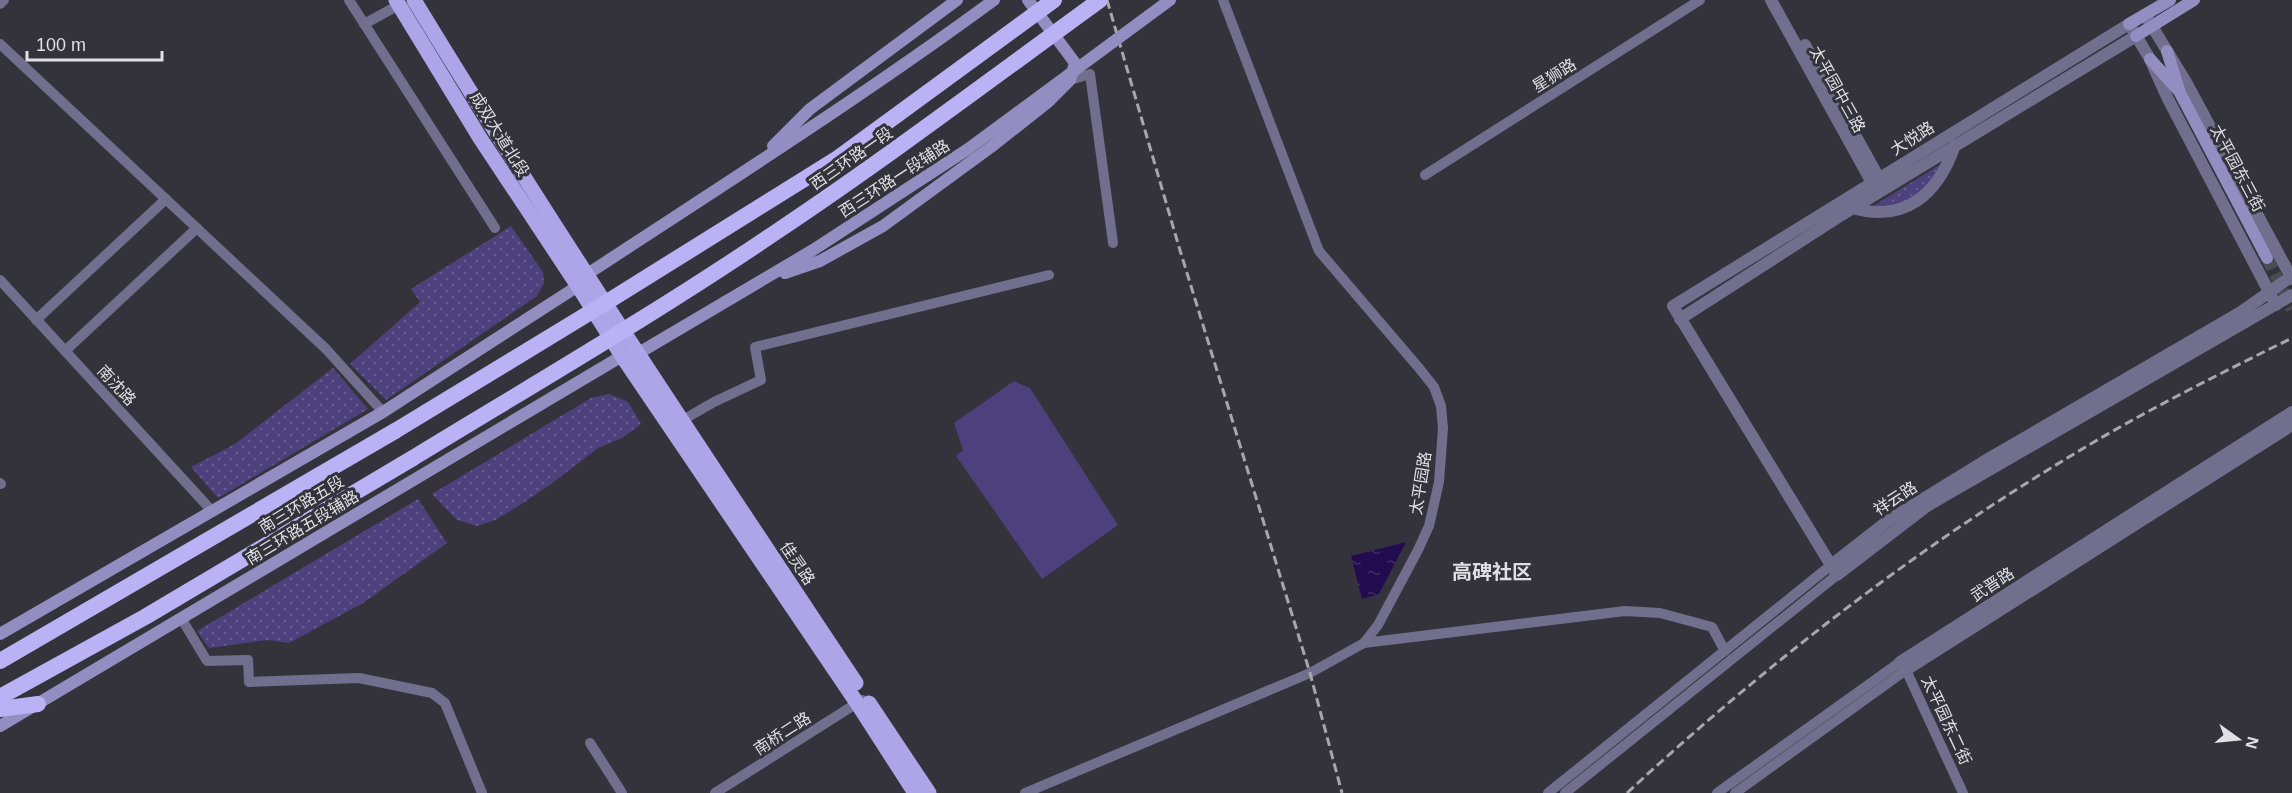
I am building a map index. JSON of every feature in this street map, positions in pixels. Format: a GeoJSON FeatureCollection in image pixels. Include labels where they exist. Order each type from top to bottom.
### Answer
{"type":"FeatureCollection","features":[{"type":"Feature","properties":{"kind":"highway","name":"西三环路一段"},"geometry":{"type":"LineString","coordinates":[[599,307],[837,158],[1054,0]]}},
{"type":"Feature","properties":{"kind":"highway","name":"西三环路一段"},"geometry":{"type":"LineString","coordinates":[[615,334],[788,224],[1100,0]]}},
{"type":"Feature","properties":{"kind":"highway","name":"南三环路五段"},"geometry":{"type":"LineString","coordinates":[[3,659],[395,430],[599,307]]}},
{"type":"Feature","properties":{"kind":"highway","name":"南三环路五段"},"geometry":{"type":"LineString","coordinates":[[0,697],[145,617],[413,458],[615,334]]}},
{"type":"Feature","properties":{"kind":"highway"},"geometry":{"type":"LineString","coordinates":[[0,709],[38,704]]}},
{"type":"Feature","properties":{"kind":"main road"},"geometry":{"type":"LineString","coordinates":[[753,166],[810,109],[957,0]]}},
{"type":"Feature","properties":{"kind":"main road"},"geometry":{"type":"LineString","coordinates":[[0,634],[383,412],[753,166],[938,41],[994,0]]}},
{"type":"Feature","properties":{"kind":"main road"},"geometry":{"type":"LineString","coordinates":[[761,281],[820,261],[883,226],[991,147],[1048,102],[1070,80],[1075,63],[1029,0]]}},
{"type":"Feature","properties":{"kind":"main road","name":"西三环路一段辅路"},"geometry":{"type":"LineString","coordinates":[[629,355],[761,281],[968,149],[1170,0]]}},
{"type":"Feature","properties":{"kind":"main road","name":"大悦路"},"geometry":{"type":"LineString","coordinates":[[2129,24],[2170,0]]}},
{"type":"Feature","properties":{"kind":"main road"},"geometry":{"type":"LineString","coordinates":[[2136,36],[2194,0]]}},
{"type":"Feature","properties":{"kind":"main road","name":"成双大道北段"},"geometry":{"type":"LineString","coordinates":[[403,2],[480,138],[582,280],[629,355]]}},
{"type":"Feature","properties":{"kind":"main road"},"geometry":{"type":"LineString","coordinates":[[2167,51],[2180,93]]}},
{"type":"Feature","properties":{"kind":"main road"},"geometry":{"type":"LineString","coordinates":[[2151,59],[2180,93]]}},
{"type":"Feature","properties":{"kind":"main road","name":"太平园东三街"},"geometry":{"type":"LineString","coordinates":[[2180,93],[2273,256]]}},
{"type":"Feature","properties":{"kind":"main road","name":"佳灵路"},"geometry":{"type":"LineString","coordinates":[[629,355],[681,421],[861,701],[915,793]]}},
{"type":"Feature","properties":{"kind":"main road","name":"佳灵路"},"geometry":{"type":"LineString","coordinates":[[629,355],[861,701],[929,793]]}},
{"type":"Feature","properties":{"kind":"main road","name":"南三环路五段辅路"},"geometry":{"type":"LineString","coordinates":[[0,726],[629,355]]}},
{"type":"Feature","properties":{"kind":"street"},"geometry":{"type":"LineString","coordinates":[[0,4],[4,0]]}},
{"type":"Feature","properties":{"kind":"street"},"geometry":{"type":"LineString","coordinates":[[349,0],[495,228]]}},
{"type":"Feature","properties":{"kind":"street","name":"太平园路"},"geometry":{"type":"LineString","coordinates":[[1025,793],[1310,673],[1364,643],[1378,626],[1429,526],[1439,482],[1443,428],[1441,406],[1434,387],[1319,251],[1223,0]]}},
{"type":"Feature","properties":{"kind":"street","name":"星狮路"},"geometry":{"type":"LineString","coordinates":[[1425,175],[1700,0]]}},
{"type":"Feature","properties":{"kind":"street","name":"太平园中三路"},"geometry":{"type":"LineString","coordinates":[[1771,0],[1878,185]]}},
{"type":"Feature","properties":{"kind":"street","name":"太平园中三路"},"geometry":{"type":"LineString","coordinates":[[1780,0],[1878,185]]}},
{"type":"Feature","properties":{"kind":"street"},"geometry":{"type":"LineString","coordinates":[[364,24],[403,2]]}},
{"type":"Feature","properties":{"kind":"street"},"geometry":{"type":"LineString","coordinates":[[2145,15],[2186,82],[2276,260],[2264,265],[2255,265]]}},
{"type":"Feature","properties":{"kind":"street"},"geometry":{"type":"LineString","coordinates":[[2129,24],[2151,59],[2168,99],[2276,304]]}},
{"type":"Feature","properties":{"kind":"street","name":"大悦路"},"geometry":{"type":"LineString","coordinates":[[1680,319],[1673,306],[1878,185],[2129,24]]}},
{"type":"Feature","properties":{"kind":"street"},"geometry":{"type":"LineString","coordinates":[[1834,570],[1680,319],[1852,208],[1878,185],[1955,145],[2136,36]]}},
{"type":"Feature","properties":{"kind":"street"},"geometry":{"type":"LineString","coordinates":[[0,44],[326,349],[383,412]]}},
{"type":"Feature","properties":{"kind":"street"},"geometry":{"type":"LineString","coordinates":[[1070,80],[1090,74],[1113,243]]}},
{"type":"Feature","properties":{"kind":"street"},"geometry":{"type":"LineString","coordinates":[[1852,208],[1872,214],[1893,212],[1917,201],[1935,186],[1948,166],[1955,145]]}},
{"type":"Feature","properties":{"kind":"street"},"geometry":{"type":"LineString","coordinates":[[36,320],[166,199]]}},
{"type":"Feature","properties":{"kind":"street"},"geometry":{"type":"LineString","coordinates":[[65,351],[197,228]]}},
{"type":"Feature","properties":{"kind":"street"},"geometry":{"type":"LineString","coordinates":[[2273,256],[2292,277]]}},
{"type":"Feature","properties":{"kind":"street"},"geometry":{"type":"LineString","coordinates":[[681,421],[714,402],[761,380],[755,347],[1049,275]]}},
{"type":"Feature","properties":{"kind":"street","name":"祥云路"},"geometry":{"type":"LineString","coordinates":[[1565,793],[1834,570],[1889,520],[2241,312],[2268,291],[2292,277]]}},
{"type":"Feature","properties":{"kind":"street","name":"南沈路"},"geometry":{"type":"LineString","coordinates":[[0,280],[212,511]]}},
{"type":"Feature","properties":{"kind":"street","name":"祥云路"},"geometry":{"type":"LineString","coordinates":[[1548,793],[1725,651],[1834,570],[1927,506],[2292,295]]}},
{"type":"Feature","properties":{"kind":"street","name":"武晋路"},"geometry":{"type":"LineString","coordinates":[[1718,793],[1903,666],[2292,412]]}},
{"type":"Feature","properties":{"kind":"street","name":"武晋路"},"geometry":{"type":"LineString","coordinates":[[1735,793],[1903,666],[2292,425]]}},
{"type":"Feature","properties":{"kind":"street"},"geometry":{"type":"LineString","coordinates":[[1364,643],[1626,611],[1660,613],[1712,627],[1725,651]]}},
{"type":"Feature","properties":{"kind":"street"},"geometry":{"type":"LineString","coordinates":[[181,618],[207,661],[248,660],[249,682],[359,678],[432,693],[445,703],[482,793]]}},
{"type":"Feature","properties":{"kind":"street","name":"太平园东二街"},"geometry":{"type":"LineString","coordinates":[[1903,666],[1963,793]]}},
{"type":"Feature","properties":{"kind":"street","name":"南桥二路"},"geometry":{"type":"LineString","coordinates":[[715,793],[861,701]]}},
{"type":"Feature","properties":{"kind":"street"},"geometry":{"type":"LineString","coordinates":[[590,743],[622,793]]}},
{"type":"Feature","properties":{"kind":"shaded area"},"geometry":{"type":"Polygon","coordinates":[[[1941,164],[1930,183],[1913,198],[1897,205],[1870,208],[1941,164]]]}},
{"type":"Feature","properties":{"kind":"shaded area"},"geometry":{"type":"Polygon","coordinates":[[[511,226],[543,272],[544,283],[537,296],[386,400],[350,364],[420,302],[411,289],[511,226]]]}},
{"type":"Feature","properties":{"kind":"shaded area"},"geometry":{"type":"Polygon","coordinates":[[[333,368],[368,409],[218,498],[191,467],[235,444],[333,368]]]}},
{"type":"Feature","properties":{"kind":"shaded area"},"geometry":{"type":"Polygon","coordinates":[[[1014,381],[1030,388],[1118,525],[1042,579],[956,456],[963,450],[954,423],[1014,381]]]}},
{"type":"Feature","properties":{"kind":"shaded area"},"geometry":{"type":"Polygon","coordinates":[[[609,394],[628,402],[641,424],[622,438],[598,448],[551,484],[495,520],[477,526],[457,520],[432,494],[591,398],[609,394]]]}},
{"type":"Feature","properties":{"kind":"shaded area"},"geometry":{"type":"Polygon","coordinates":[[[418,499],[447,543],[363,603],[289,643],[267,640],[209,648],[197,631],[418,499]]]}},
{"type":"Feature","properties":{"kind":"water"},"geometry":{"type":"Polygon","coordinates":[[[1406,542],[1379,594],[1362,599],[1351,556],[1406,542]]]}},
{"type":"Feature","properties":{"kind":"tunnel"},"geometry":{"type":"LineString","coordinates":[[2267,258],[2292,309]]}},
{"type":"Feature","properties":{"kind":"railway"},"geometry":{"type":"LineString","coordinates":[[1107,0],[1179,247],[1310,673],[1342,793]]}},
{"type":"Feature","properties":{"kind":"railway"},"geometry":{"type":"LineString","coordinates":[[1627,793],[1783,658],[1837,615],[1948,535],[2006,496],[2120,427],[2292,338]]}},
{"type":"Feature","properties":{"kind":"district","name":"高碑社区"},"geometry":{"type":"Point","coordinates":[1492,572]}}]}
